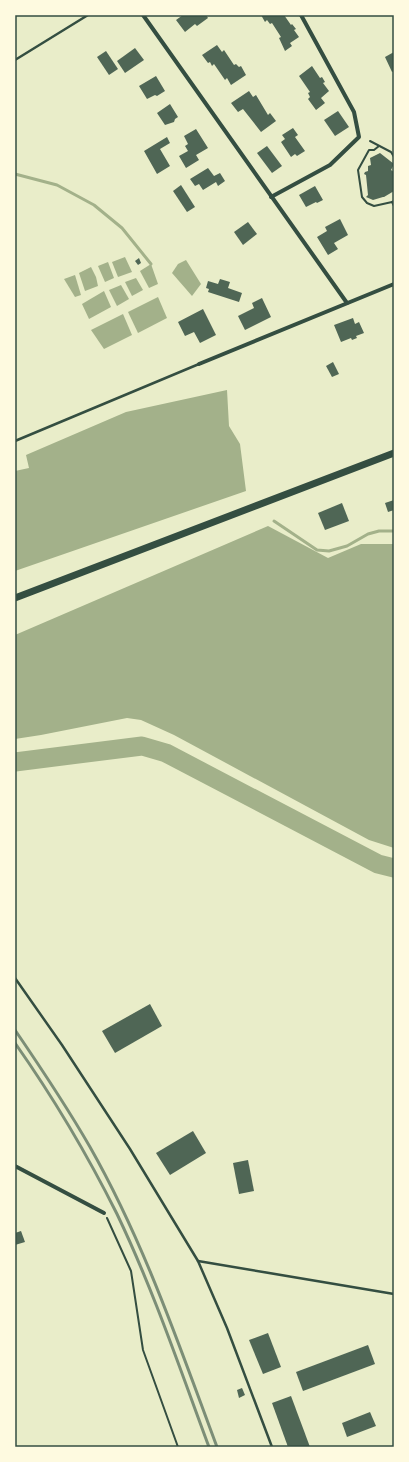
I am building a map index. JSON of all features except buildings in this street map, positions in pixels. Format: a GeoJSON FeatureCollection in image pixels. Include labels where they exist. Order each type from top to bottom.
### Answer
{"type":"FeatureCollection","features":[{"type":"Feature","properties":{"kind":"main road"},"geometry":{"type":"LineString","coordinates":[[15,598],[394,453]]}},
{"type":"Feature","properties":{"kind":"street"},"geometry":{"type":"LineString","coordinates":[[271,197],[330,165],[359,137],[354,112],[301,15]]}},
{"type":"Feature","properties":{"kind":"street"},"geometry":{"type":"LineString","coordinates":[[145,16],[347,303]]}},
{"type":"Feature","properties":{"kind":"street"},"geometry":{"type":"LineString","coordinates":[[199,364],[394,284]]}},
{"type":"Feature","properties":{"kind":"street"},"geometry":{"type":"LineString","coordinates":[[15,1166],[104,1213]]}},
{"type":"Feature","properties":{"kind":"lane"},"geometry":{"type":"LineString","coordinates":[[15,60],[88,15]]}},
{"type":"Feature","properties":{"kind":"lane"},"geometry":{"type":"LineString","coordinates":[[15,441],[199,364]]}},
{"type":"Feature","properties":{"kind":"lane"},"geometry":{"type":"LineString","coordinates":[[15,978],[62,1045],[130,1149],[198,1261],[227,1328],[272,1447]]}},
{"type":"Feature","properties":{"kind":"lane"},"geometry":{"type":"LineString","coordinates":[[198,1261],[394,1294]]}},
{"type":"Feature","properties":{"kind":"path"},"geometry":{"type":"LineString","coordinates":[[370,141],[390,152],[394,157]]}},
{"type":"Feature","properties":{"kind":"path"},"geometry":{"type":"LineString","coordinates":[[379,146],[374,150],[369,150],[358,170],[362,197],[367,203],[374,206],[393,202],[394,206]]}},
{"type":"Feature","properties":{"kind":"path"},"geometry":{"type":"LineString","coordinates":[[104,1213],[131,1271],[143,1350],[178,1447]]}},
{"type":"Feature","properties":{"kind":"shaded area"},"geometry":{"type":"Polygon","coordinates":[[[125,257],[132,272],[118,277],[112,262],[125,257]]]}},
{"type":"Feature","properties":{"kind":"shaded area"},"geometry":{"type":"Polygon","coordinates":[[[186,260],[201,284],[192,296],[172,273],[178,264],[186,260]]]}},
{"type":"Feature","properties":{"kind":"shaded area"},"geometry":{"type":"Polygon","coordinates":[[[108,262],[114,278],[105,282],[98,266],[108,262]]]}},
{"type":"Feature","properties":{"kind":"shaded area"},"geometry":{"type":"Polygon","coordinates":[[[151,264],[158,284],[149,288],[140,271],[151,264]]]}},
{"type":"Feature","properties":{"kind":"shaded area"},"geometry":{"type":"Polygon","coordinates":[[[91,267],[96,277],[98,286],[85,291],[79,273],[91,267]]]}},
{"type":"Feature","properties":{"kind":"shaded area"},"geometry":{"type":"Polygon","coordinates":[[[75,275],[81,295],[75,297],[64,279],[75,275]]]}},
{"type":"Feature","properties":{"kind":"shaded area"},"geometry":{"type":"Polygon","coordinates":[[[136,278],[143,290],[132,296],[125,282],[136,278]]]}},
{"type":"Feature","properties":{"kind":"shaded area"},"geometry":{"type":"Polygon","coordinates":[[[121,285],[129,299],[117,306],[109,290],[121,285]]]}},
{"type":"Feature","properties":{"kind":"shaded area"},"geometry":{"type":"Polygon","coordinates":[[[104,291],[111,307],[89,319],[82,304],[104,291]]]}},
{"type":"Feature","properties":{"kind":"shaded area"},"geometry":{"type":"Polygon","coordinates":[[[158,297],[167,318],[138,333],[128,312],[158,297]]]}},
{"type":"Feature","properties":{"kind":"shaded area"},"geometry":{"type":"Polygon","coordinates":[[[123,314],[132,335],[104,349],[91,330],[123,314]]]}},
{"type":"Feature","properties":{"kind":"shaded area"},"geometry":{"type":"Polygon","coordinates":[[[227,390],[229,426],[240,444],[246,491],[15,571],[15,471],[29,468],[26,455],[126,412],[227,390]]]}},
{"type":"Feature","properties":{"kind":"shaded area"},"geometry":{"type":"Polygon","coordinates":[[[268,526],[328,558],[361,544],[394,544],[394,848],[369,840],[174,735],[141,720],[127,718],[15,739],[15,635],[268,526]]]}},
{"type":"Feature","properties":{"kind":"waterway"},"geometry":{"type":"LineString","coordinates":[[15,174],[57,185],[94,205],[122,228],[151,264]]}},
{"type":"Feature","properties":{"kind":"waterway"},"geometry":{"type":"LineString","coordinates":[[274,521],[317,550],[329,551],[347,546],[368,534],[379,531],[394,531]]}},
{"type":"Feature","properties":{"kind":"waterway"},"geometry":{"type":"LineString","coordinates":[[15,762],[142,746],[166,753],[378,864],[394,868]]}},
{"type":"Feature","properties":{"kind":"railway"},"geometry":{"type":"LineString","coordinates":[[15,1030],[54,1088],[90,1147],[127,1220],[160,1294],[217,1447]]}},
{"type":"Feature","properties":{"kind":"railway"},"geometry":{"type":"LineString","coordinates":[[15,1043],[69,1126],[117,1214],[154,1300],[209,1447]]}}]}
